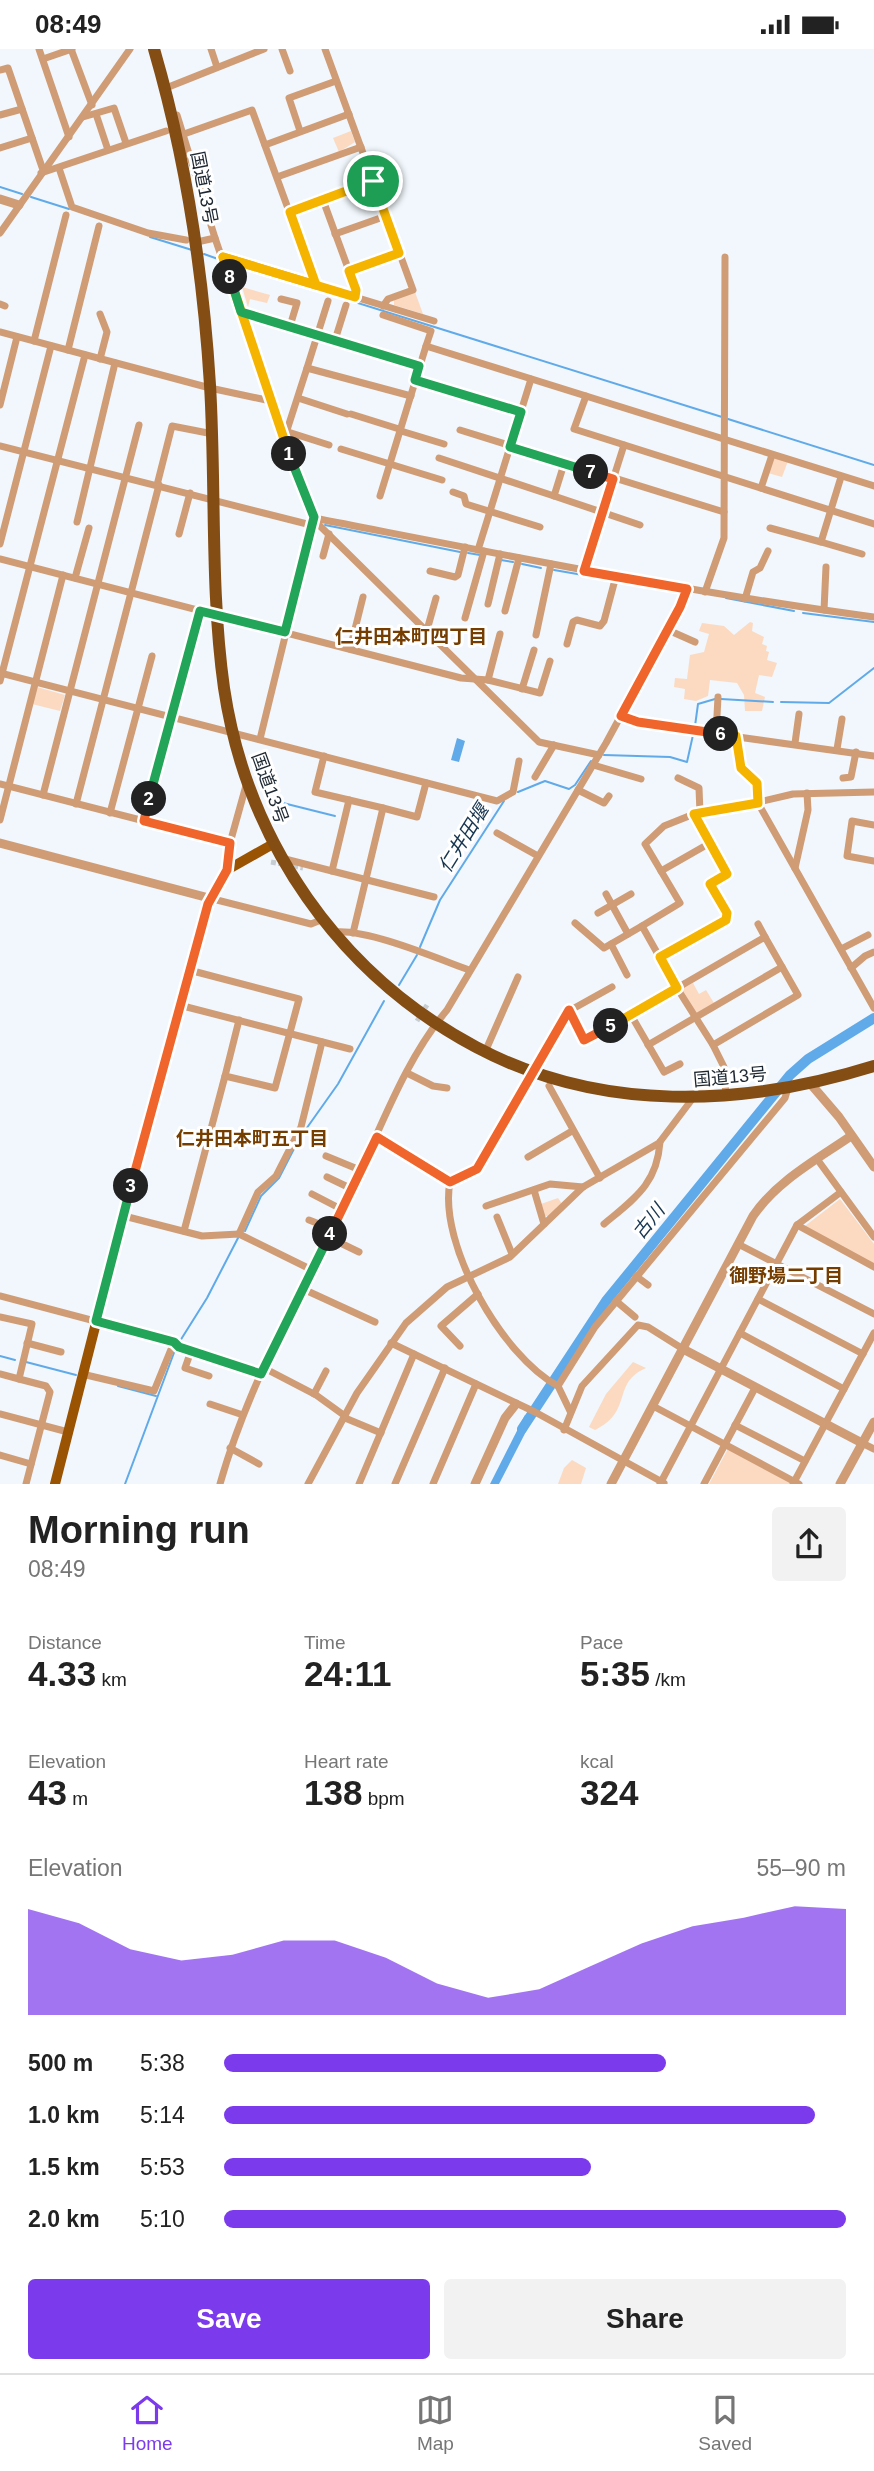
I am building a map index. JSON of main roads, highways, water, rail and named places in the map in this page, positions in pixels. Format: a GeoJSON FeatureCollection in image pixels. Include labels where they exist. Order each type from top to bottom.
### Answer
{"type":"FeatureCollection","features":[{"type":"Feature","properties":{"kind":"highway","name":"国道13号"},"geometry":{"type":"LineString","coordinates":[[154,49],[165,85],[195,247],[213,434],[223,677],[233,734],[247,782],[273,844],[321,920],[373,974],[436,1024],[485,1052],[532,1072],[609,1091],[693,1098],[767,1092],[874,1066]]}},
{"type":"Feature","properties":{"kind":"main road"},"geometry":{"type":"LineString","coordinates":[[55,1484],[209,898],[227,870],[273,844]]}},
{"type":"Feature","properties":{"kind":"water"},"geometry":{"type":"Polygon","coordinates":[[[457,738],[465,741],[459,762],[451,760],[457,738]]]}},
{"type":"Feature","properties":{"kind":"water"},"geometry":{"type":"Polygon","coordinates":[[[525,1415],[533,1418],[499,1484],[490,1484],[525,1415]]]}},
{"type":"Feature","properties":{"kind":"waterway"},"geometry":{"type":"LineString","coordinates":[[0,187],[22,194]]}},
{"type":"Feature","properties":{"kind":"waterway"},"geometry":{"type":"LineString","coordinates":[[31,197],[69,209]]}},
{"type":"Feature","properties":{"kind":"waterway"},"geometry":{"type":"LineString","coordinates":[[150,237],[192,250]]}},
{"type":"Feature","properties":{"kind":"waterway"},"geometry":{"type":"LineString","coordinates":[[204,254],[218,259]]}},
{"type":"Feature","properties":{"kind":"waterway"},"geometry":{"type":"LineString","coordinates":[[227,262],[722,417]]}},
{"type":"Feature","properties":{"kind":"waterway"},"geometry":{"type":"LineString","coordinates":[[232,265],[246,308]]}},
{"type":"Feature","properties":{"kind":"waterway"},"geometry":{"type":"LineString","coordinates":[[249,318],[284,426]]}},
{"type":"Feature","properties":{"kind":"waterway"},"geometry":{"type":"LineString","coordinates":[[728,419],[874,465]]}},
{"type":"Feature","properties":{"kind":"waterway"},"geometry":{"type":"LineString","coordinates":[[288,435],[314,511]]}},
{"type":"Feature","properties":{"kind":"waterway"},"geometry":{"type":"LineString","coordinates":[[325,525],[460,552]]}},
{"type":"Feature","properties":{"kind":"waterway"},"geometry":{"type":"LineString","coordinates":[[468,553],[480,555]]}},
{"type":"Feature","properties":{"kind":"waterway"},"geometry":{"type":"LineString","coordinates":[[501,560],[513,562]]}},
{"type":"Feature","properties":{"kind":"waterway"},"geometry":{"type":"LineString","coordinates":[[522,564],[541,568]]}},
{"type":"Feature","properties":{"kind":"waterway"},"geometry":{"type":"LineString","coordinates":[[554,570],[606,579]]}},
{"type":"Feature","properties":{"kind":"waterway"},"geometry":{"type":"LineString","coordinates":[[620,582],[679,590]]}},
{"type":"Feature","properties":{"kind":"waterway"},"geometry":{"type":"LineString","coordinates":[[726,598],[794,611]]}},
{"type":"Feature","properties":{"kind":"waterway"},"geometry":{"type":"LineString","coordinates":[[803,613],[874,622]]}},
{"type":"Feature","properties":{"kind":"waterway","name":"仁井田堰"},"geometry":{"type":"LineString","coordinates":[[781,702],[829,703],[874,668]]}},
{"type":"Feature","properties":{"kind":"waterway","name":"仁井田堰"},"geometry":{"type":"LineString","coordinates":[[695,726],[698,704],[715,699]]}},
{"type":"Feature","properties":{"kind":"waterway","name":"仁井田堰"},"geometry":{"type":"LineString","coordinates":[[721,699],[773,702]]}},
{"type":"Feature","properties":{"kind":"waterway","name":"仁井田堰"},"geometry":{"type":"LineString","coordinates":[[604,755],[670,757],[687,762],[693,735]]}},
{"type":"Feature","properties":{"kind":"waterway","name":"仁井田堰"},"geometry":{"type":"LineString","coordinates":[[518,792],[545,781],[569,789],[575,785],[591,761]]}},
{"type":"Feature","properties":{"kind":"waterway"},"geometry":{"type":"LineString","coordinates":[[267,799],[335,816]]}},
{"type":"Feature","properties":{"kind":"waterway","name":"仁井田堰"},"geometry":{"type":"LineString","coordinates":[[420,947],[440,900],[504,801]]}},
{"type":"Feature","properties":{"kind":"waterway"},"geometry":{"type":"LineString","coordinates":[[399,985],[417,955]]}},
{"type":"Feature","properties":{"kind":"waterway"},"geometry":{"type":"LineString","coordinates":[[245,1231],[261,1196],[279,1178],[299,1139],[338,1084],[384,1001]]}},
{"type":"Feature","properties":{"kind":"waterway","name":"古川"},"geometry":{"type":"LineString","coordinates":[[522,1429],[606,1301],[790,1075],[808,1059],[874,1018]]}},
{"type":"Feature","properties":{"kind":"waterway"},"geometry":{"type":"LineString","coordinates":[[180,1341],[207,1298],[238,1238]]}},
{"type":"Feature","properties":{"kind":"waterway"},"geometry":{"type":"LineString","coordinates":[[125,1484],[175,1350]]}},
{"type":"Feature","properties":{"kind":"waterway"},"geometry":{"type":"LineString","coordinates":[[0,1356],[15,1360]]}},
{"type":"Feature","properties":{"kind":"waterway"},"geometry":{"type":"LineString","coordinates":[[26,1362],[76,1375]]}},
{"type":"Feature","properties":{"kind":"waterway"},"geometry":{"type":"LineString","coordinates":[[118,1386],[156,1396]]}},
{"type":"Feature","properties":{"kind":"tunnel"},"geometry":{"type":"LineString","coordinates":[[271,862],[303,868]]}},
{"type":"Feature","properties":{"kind":"tunnel"},"geometry":{"type":"LineString","coordinates":[[417,1021],[427,1005]]}},
{"type":"Feature","properties":{"kind":"district","name":"仁井田本町四丁目"},"geometry":{"type":"Point","coordinates":[411,636]}},
{"type":"Feature","properties":{"kind":"district","name":"仁井田本町五丁目"},"geometry":{"type":"Point","coordinates":[252,1138]}},
{"type":"Feature","properties":{"kind":"district","name":"御野場二丁目"},"geometry":{"type":"Point","coordinates":[786,1275]}}]}
